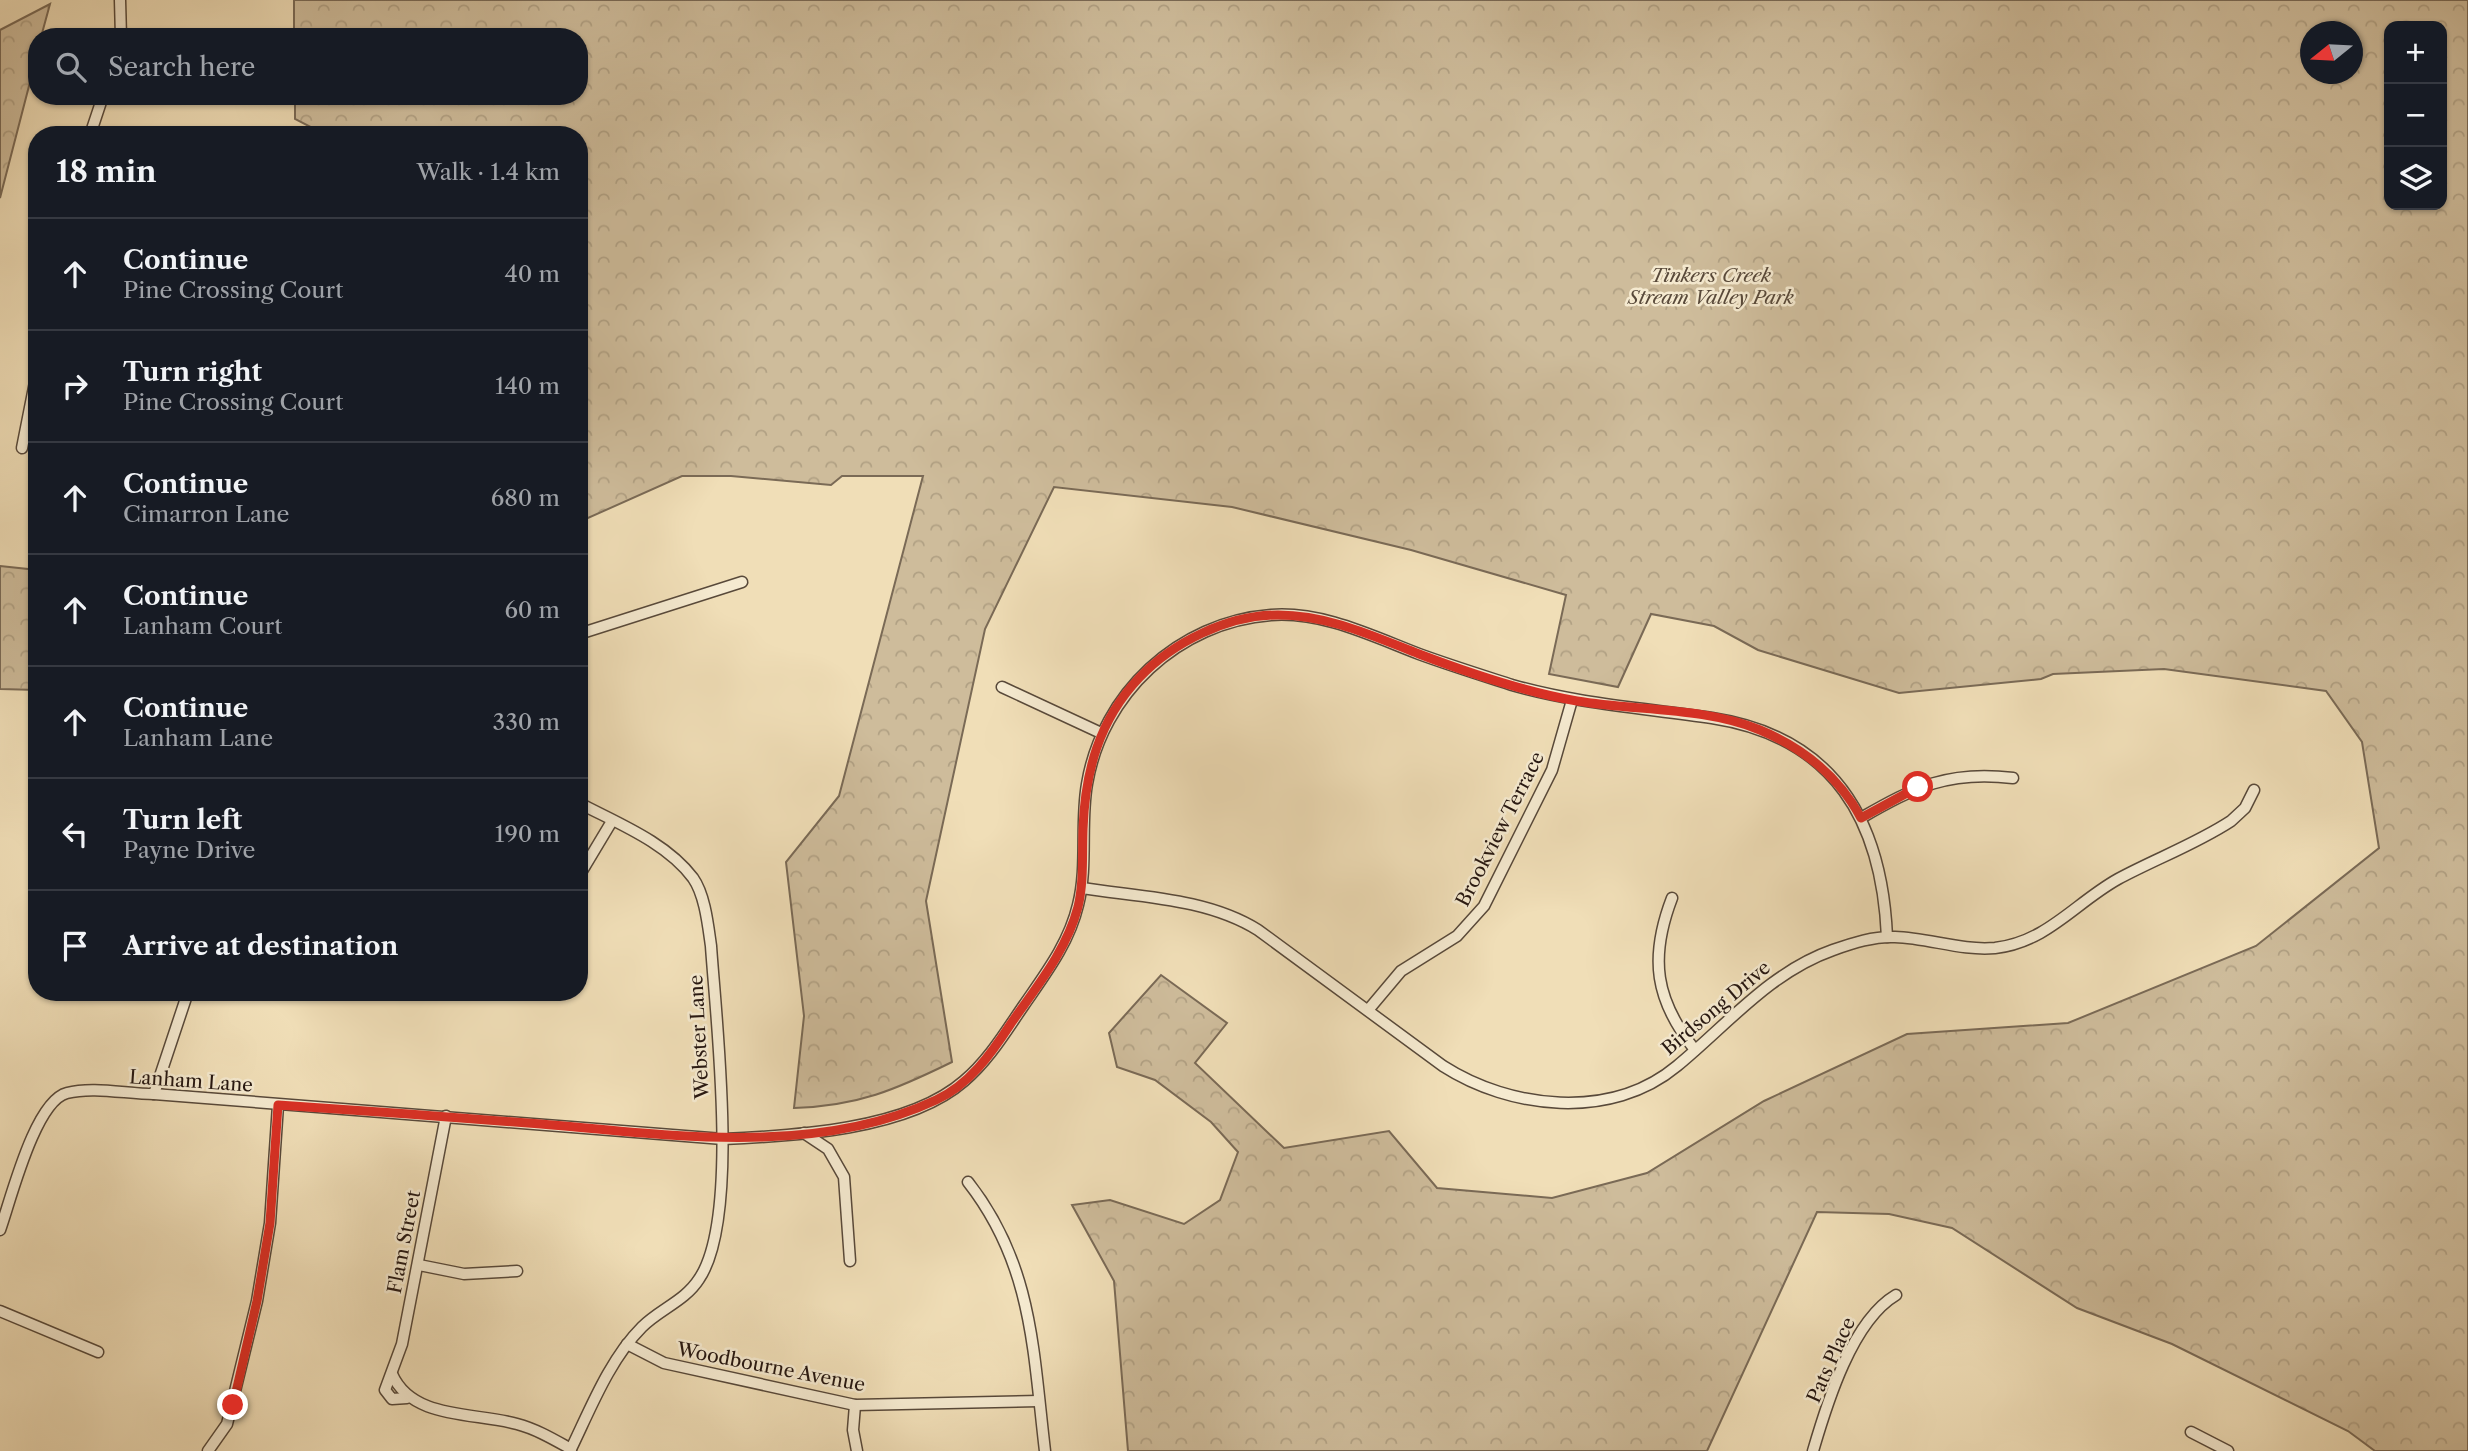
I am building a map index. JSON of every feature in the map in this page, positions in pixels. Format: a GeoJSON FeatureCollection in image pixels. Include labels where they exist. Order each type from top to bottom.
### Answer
{"type":"FeatureCollection","features":[{"type":"Feature","properties":{"kind":"street"},"geometry":{"type":"LineString","coordinates":[[120,0],[121,28]]}},
{"type":"Feature","properties":{"kind":"street"},"geometry":{"type":"LineString","coordinates":[[93,126],[100,105]]}},
{"type":"Feature","properties":{"kind":"street"},"geometry":{"type":"LineString","coordinates":[[22,448],[28,418]]}},
{"type":"Feature","properties":{"kind":"street"},"geometry":{"type":"LineString","coordinates":[[588,631],[742,582]]}},
{"type":"Feature","properties":{"kind":"street","name":"Lanham Lane"},"geometry":{"type":"LineString","coordinates":[[0,1230],[3,1212],[40,1118],[56,1098],[73,1091],[154,1094],[723,1139],[808,1132],[902,1113],[953,1091],[996,1047],[1059,953],[1071,929],[1082,888],[1085,796],[1101,733],[1126,693],[1167,654],[1214,629],[1268,615],[1333,622],[1497,680],[1572,700],[1745,724],[1782,740],[1822,768],[1861,818],[1881,875],[1887,937]]}},
{"type":"Feature","properties":{"kind":"street"},"geometry":{"type":"LineString","coordinates":[[1002,687],[1101,733]]}},
{"type":"Feature","properties":{"kind":"street","name":"Brookview Terrace"},"geometry":{"type":"LineString","coordinates":[[1369,1009],[1401,971],[1457,936],[1484,906],[1552,770],[1572,700]]}},
{"type":"Feature","properties":{"kind":"street"},"geometry":{"type":"LineString","coordinates":[[1861,818],[1933,781],[1965,775],[2013,778]]}},
{"type":"Feature","properties":{"kind":"street","name":"Birdsong Drive"},"geometry":{"type":"LineString","coordinates":[[1082,888],[1195,906],[1233,916],[1258,930],[1369,1009],[1443,1066],[1471,1082],[1499,1094],[1537,1101],[1570,1103],[1636,1088],[1675,1068],[1778,977],[1796,966],[1850,944],[1887,937],[1995,948],[2029,940],[2048,931],[2114,882],[2231,821],[2245,808],[2254,790]]}},
{"type":"Feature","properties":{"kind":"street","name":"Webster Lane"},"geometry":{"type":"LineString","coordinates":[[570,1450],[627,1345],[649,1320],[691,1289],[705,1270],[717,1224],[723,1139],[711,946],[707,917],[694,879],[662,848],[588,808]]}},
{"type":"Feature","properties":{"kind":"street"},"geometry":{"type":"LineString","coordinates":[[588,861],[612,821]]}},
{"type":"Feature","properties":{"kind":"street"},"geometry":{"type":"LineString","coordinates":[[1672,898],[1660,937],[1660,982],[1669,1014],[1695,1050]]}},
{"type":"Feature","properties":{"kind":"street"},"geometry":{"type":"LineString","coordinates":[[154,1094],[185,1001]]}},
{"type":"Feature","properties":{"kind":"street"},"geometry":{"type":"LineString","coordinates":[[208,1451],[227,1424],[257,1301],[270,1223],[278,1105]]}},
{"type":"Feature","properties":{"kind":"street","name":"Flam Street"},"geometry":{"type":"LineString","coordinates":[[446,1116],[419,1265],[392,1374],[407,1398],[437,1410],[520,1424],[570,1450]]}},
{"type":"Feature","properties":{"kind":"street"},"geometry":{"type":"LineString","coordinates":[[808,1132],[828,1149],[844,1177],[850,1261]]}},
{"type":"Feature","properties":{"kind":"street"},"geometry":{"type":"LineString","coordinates":[[968,1182],[999,1226],[1016,1264],[1032,1331],[1045,1451]]}},
{"type":"Feature","properties":{"kind":"street"},"geometry":{"type":"LineString","coordinates":[[419,1265],[464,1274],[517,1271]]}},
{"type":"Feature","properties":{"kind":"street","name":"Pats Place"},"geometry":{"type":"LineString","coordinates":[[1813,1451],[1828,1405],[1860,1333],[1878,1307],[1896,1295]]}},
{"type":"Feature","properties":{"kind":"street"},"geometry":{"type":"LineString","coordinates":[[0,1311],[98,1352]]}},
{"type":"Feature","properties":{"kind":"street","name":"Woodbourne Avenue"},"geometry":{"type":"LineString","coordinates":[[627,1345],[664,1363],[855,1405],[1039,1401]]}},
{"type":"Feature","properties":{"kind":"street"},"geometry":{"type":"LineString","coordinates":[[855,1405],[853,1430],[857,1451]]}},
{"type":"Feature","properties":{"kind":"street"},"geometry":{"type":"LineString","coordinates":[[2191,1432],[2228,1451]]}},
{"type":"Feature","properties":{"kind":"green space","name":"Tinkers Creek Stream Valley Park"},"geometry":{"type":"Polygon","coordinates":[[[294,0],[2468,0],[2468,1451],[2375,1451],[2348,1431],[2172,1344],[2077,1308],[1952,1228],[1889,1214],[1817,1212],[1707,1451],[1128,1451],[1114,1281],[1072,1205],[1110,1200],[1184,1224],[1220,1200],[1238,1152],[1211,1122],[1155,1080],[1117,1067],[1109,1033],[1161,975],[1227,1023],[1195,1063],[1284,1148],[1389,1131],[1437,1188],[1552,1198],[1647,1173],[1764,1101],[1907,1034],[2068,1023],[2256,946],[2379,848],[2362,742],[2326,691],[2164,669],[2053,674],[2041,679],[1899,693],[1758,650],[1714,626],[1651,614],[1618,687],[1549,674],[1566,595],[1411,550],[1232,507],[1054,487],[985,629],[926,901],[952,1062],[876,1095],[838,1104],[794,1108],[804,1016],[786,862],[839,796],[923,476],[842,476],[831,485],[731,476],[682,476],[588,518],[588,126],[309,126],[295,119],[295,105],[588,105],[588,28],[294,28],[294,0]]]}},
{"type":"Feature","properties":{"kind":"green space"},"geometry":{"type":"Polygon","coordinates":[[[50,4],[43,28],[28,28],[28,90],[0,198],[0,30],[50,4]]]}},
{"type":"Feature","properties":{"kind":"green space"},"geometry":{"type":"Polygon","coordinates":[[[0,566],[28,569],[28,690],[0,689],[0,566]]]}},
{"type":"Feature","properties":{"kind":"route"},"geometry":{"type":"LineString","coordinates":[[233,1405],[257,1301],[270,1223],[278,1105],[723,1139],[797,1134],[854,1125],[902,1113],[936,1100],[953,1091],[985,1061],[1059,953],[1071,929],[1082,888],[1087,782],[1101,733],[1107,722],[1142,675],[1181,644],[1214,629],[1268,615],[1333,622],[1497,680],[1572,700],[1745,724],[1782,740],[1807,755],[1835,780],[1861,818],[1918,787]]}}]}
